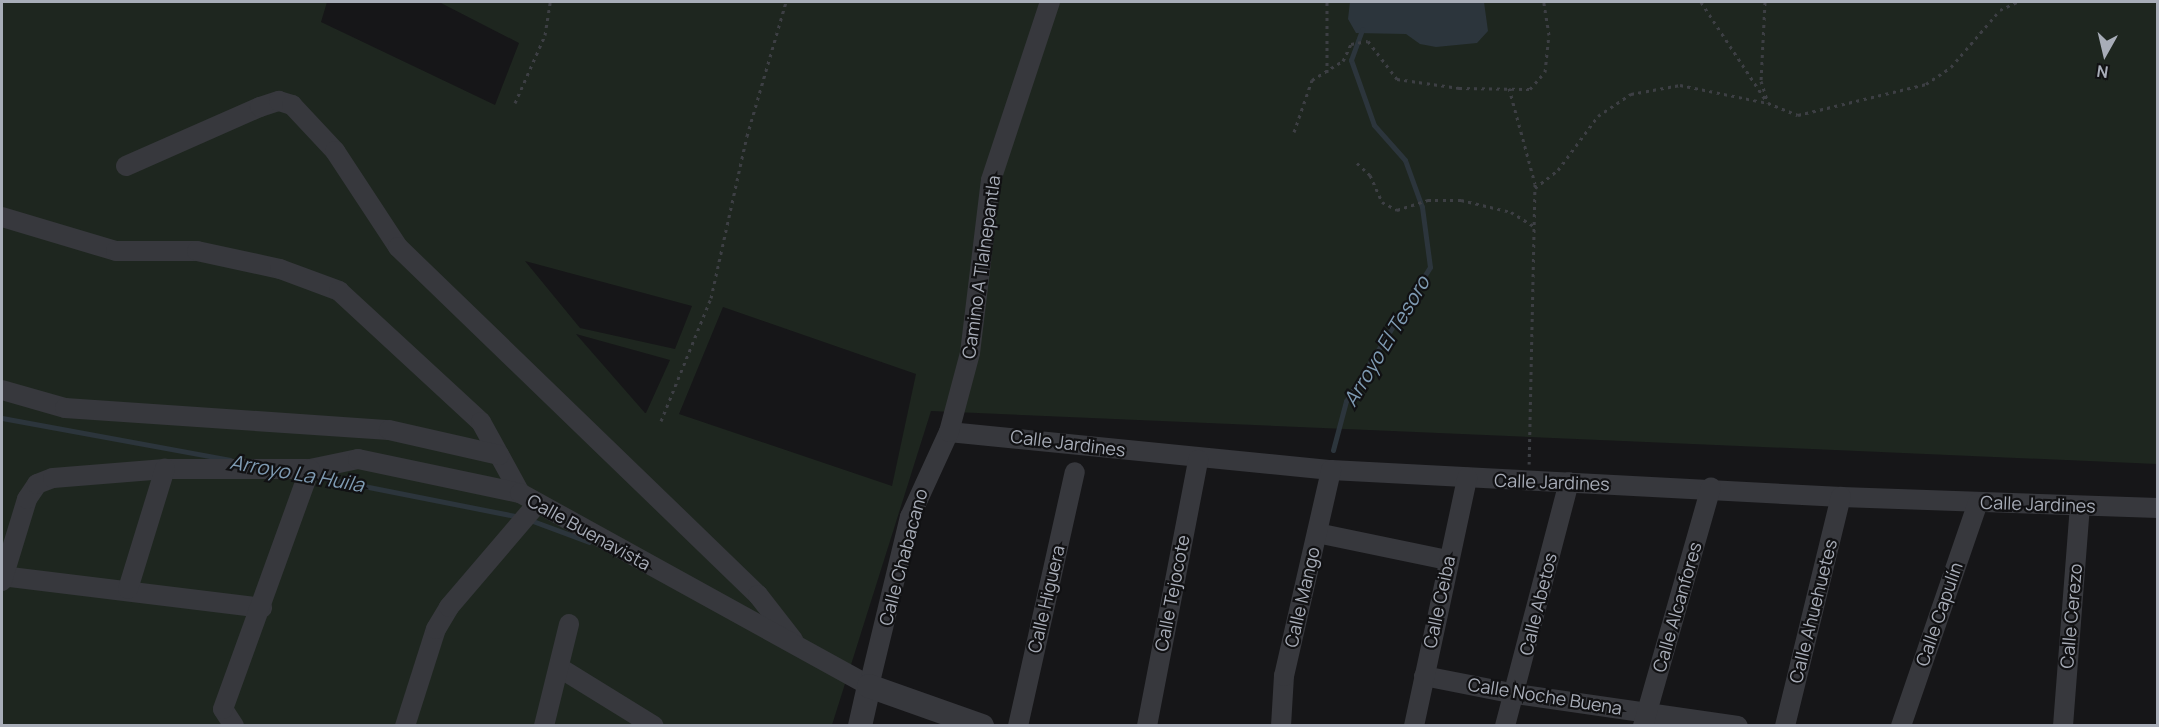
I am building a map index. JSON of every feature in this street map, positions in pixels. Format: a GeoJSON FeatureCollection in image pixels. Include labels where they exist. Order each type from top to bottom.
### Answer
{"type":"FeatureCollection","features":[{"type":"Feature","properties":{"kind":"street","name":"Camino A Tlalnepantla"},"geometry":{"type":"LineString","coordinates":[[949,432],[969,354],[991,180],[1050,2]]}},
{"type":"Feature","properties":{"kind":"street"},"geometry":{"type":"LineString","coordinates":[[126,165],[260,107],[279,101],[291,105],[335,151],[398,247],[758,595],[799,647]]}},
{"type":"Feature","properties":{"kind":"street"},"geometry":{"type":"LineString","coordinates":[[2,217],[116,251],[197,251],[218,255],[280,269],[339,291],[481,422],[520,493]]}},
{"type":"Feature","properties":{"kind":"street"},"geometry":{"type":"LineString","coordinates":[[2,390],[65,408],[389,430],[499,455]]}},
{"type":"Feature","properties":{"kind":"street","name":"Calle Jardines"},"geometry":{"type":"LineString","coordinates":[[949,432],[1026,437],[1198,460],[1331,470],[1712,488],[1841,497],[2157,508]]}},
{"type":"Feature","properties":{"kind":"street","name":"Calle Chabacano"},"geometry":{"type":"LineString","coordinates":[[869,686],[910,517],[949,432]]}},
{"type":"Feature","properties":{"kind":"street","name":"Calle Buenavista"},"geometry":{"type":"LineString","coordinates":[[2,578],[27,499],[37,484],[53,478],[165,470],[310,469],[358,459],[520,493],[869,686],[982,726]]}},
{"type":"Feature","properties":{"kind":"street","name":"Calle Tejocote"},"geometry":{"type":"LineString","coordinates":[[1147,726],[1198,460]]}},
{"type":"Feature","properties":{"kind":"street"},"geometry":{"type":"LineString","coordinates":[[234,726],[223,709],[310,469]]}},
{"type":"Feature","properties":{"kind":"street"},"geometry":{"type":"LineString","coordinates":[[128,589],[165,470]]}},
{"type":"Feature","properties":{"kind":"street","name":"Calle Mango"},"geometry":{"type":"LineString","coordinates":[[1281,726],[1284,676],[1331,470]]}},
{"type":"Feature","properties":{"kind":"street","name":"Calle Higuera"},"geometry":{"type":"LineString","coordinates":[[1018,726],[1075,472]]}},
{"type":"Feature","properties":{"kind":"street","name":"Calle Ceiba"},"geometry":{"type":"LineString","coordinates":[[1414,726],[1447,560],[1467,478]]}},
{"type":"Feature","properties":{"kind":"street","name":"Calle Abetos"},"geometry":{"type":"LineString","coordinates":[[1505,726],[1516,694],[1569,482]]}},
{"type":"Feature","properties":{"kind":"street","name":"Calle Alcanfores"},"geometry":{"type":"LineString","coordinates":[[1645,719],[1712,488]]}},
{"type":"Feature","properties":{"kind":"street","name":"Calle Ahuehuetes"},"geometry":{"type":"LineString","coordinates":[[1785,726],[1841,497]]}},
{"type":"Feature","properties":{"kind":"street","name":"Calle Capulín"},"geometry":{"type":"LineString","coordinates":[[1901,726],[1977,502]]}},
{"type":"Feature","properties":{"kind":"street"},"geometry":{"type":"LineString","coordinates":[[405,726],[412,695],[440,622],[537,504]]}},
{"type":"Feature","properties":{"kind":"street","name":"Calle Cerezo"},"geometry":{"type":"LineString","coordinates":[[2063,726],[2080,507]]}},
{"type":"Feature","properties":{"kind":"street"},"geometry":{"type":"LineString","coordinates":[[1317,533],[1447,560]]}},
{"type":"Feature","properties":{"kind":"street"},"geometry":{"type":"LineString","coordinates":[[2,578],[128,589],[261,608]]}},
{"type":"Feature","properties":{"kind":"street"},"geometry":{"type":"LineString","coordinates":[[544,726],[569,624]]}},
{"type":"Feature","properties":{"kind":"street"},"geometry":{"type":"LineString","coordinates":[[560,668],[651,725]]}},
{"type":"Feature","properties":{"kind":"street","name":"Calle Noche Buena"},"geometry":{"type":"LineString","coordinates":[[1424,676],[1645,719],[1738,726]]}},
{"type":"Feature","properties":{"kind":"street"},"geometry":{"type":"LineString","coordinates":[[860,726],[869,686]]}},
{"type":"Feature","properties":{"kind":"path"},"geometry":{"type":"LineString","coordinates":[[515,103],[545,35],[550,2]]}},
{"type":"Feature","properties":{"kind":"path"},"geometry":{"type":"LineString","coordinates":[[661,421],[711,298],[747,136],[786,2]]}},
{"type":"Feature","properties":{"kind":"path"},"geometry":{"type":"LineString","coordinates":[[1327,2],[1327,73]]}},
{"type":"Feature","properties":{"kind":"path"},"geometry":{"type":"LineString","coordinates":[[1294,132],[1312,80],[1327,73],[1343,61],[1352,44],[1368,41],[1397,79],[1459,88],[1530,89],[1545,72],[1549,36],[1544,2]]}},
{"type":"Feature","properties":{"kind":"path"},"geometry":{"type":"LineString","coordinates":[[1701,2],[1768,103]]}},
{"type":"Feature","properties":{"kind":"path"},"geometry":{"type":"LineString","coordinates":[[1765,2],[1761,81],[1768,103]]}},
{"type":"Feature","properties":{"kind":"path"},"geometry":{"type":"LineString","coordinates":[[1535,188],[1558,170],[1598,116],[1631,94],[1680,85],[1768,103],[1798,115],[1926,84],[1951,68],[2000,10],[2017,2]]}},
{"type":"Feature","properties":{"kind":"path"},"geometry":{"type":"LineString","coordinates":[[1509,88],[1535,188],[1529,481]]}},
{"type":"Feature","properties":{"kind":"path"},"geometry":{"type":"LineString","coordinates":[[1357,163],[1370,175],[1382,202],[1397,210],[1428,200],[1461,200],[1511,212],[1535,227]]}},
{"type":"Feature","properties":{"kind":"shaded area"},"geometry":{"type":"Polygon","coordinates":[[[2,2],[327,2],[321,22],[495,105],[519,43],[439,2],[2157,2],[2157,464],[931,411],[832,725],[2,725],[2,2]],[[525,261],[580,328],[675,349],[692,306],[525,261]],[[723,307],[679,414],[892,486],[916,374],[723,307]],[[576,334],[645,413],[670,360],[576,334]]]}},
{"type":"Feature","properties":{"kind":"shaded area"},"geometry":{"type":"Polygon","coordinates":[[[1350,2],[1484,2],[1488,31],[1477,43],[1436,47],[1420,44],[1406,34],[1356,33],[1348,19],[1350,2]]]}},
{"type":"Feature","properties":{"kind":"waterway","name":"Arroyo El Tesoro"},"geometry":{"type":"LineString","coordinates":[[1333,450],[1346,401],[1430,267],[1422,207],[1405,160],[1374,125],[1351,60],[1362,29]]}},
{"type":"Feature","properties":{"kind":"waterway","name":"Arroyo La Huila"},"geometry":{"type":"LineString","coordinates":[[2,418],[230,460]]}},
{"type":"Feature","properties":{"kind":"waterway","name":"Arroyo La Huila"},"geometry":{"type":"LineString","coordinates":[[313,476],[521,517]]}},
{"type":"Feature","properties":{"kind":"waterway","name":"Arroyo La Huila"},"geometry":{"type":"LineString","coordinates":[[530,520],[589,542]]}}]}
